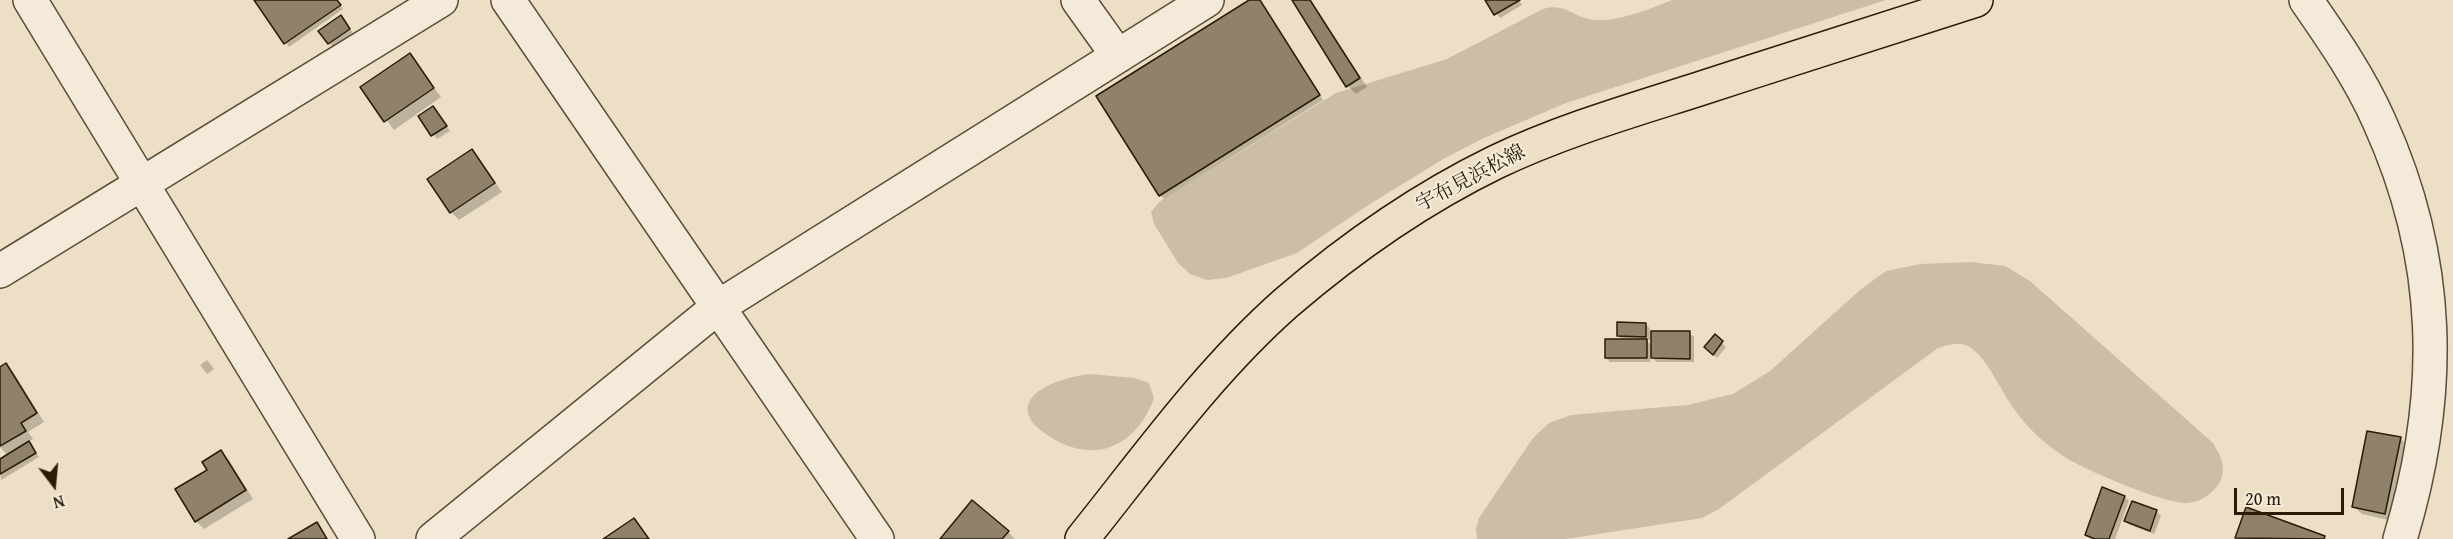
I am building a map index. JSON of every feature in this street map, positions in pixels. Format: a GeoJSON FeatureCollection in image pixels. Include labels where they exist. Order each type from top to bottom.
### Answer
{"type":"FeatureCollection","features":[{"type":"Feature","properties":{"kind":"main road","name":"宇布見浜松線"},"geometry":{"type":"LineString","coordinates":[[1082,539],[1195,398],[1253,335],[1316,278],[1350,251],[1421,204],[1497,162],[1575,129],[1976,0]]}},
{"type":"Feature","properties":{"kind":"street"},"geometry":{"type":"LineString","coordinates":[[30,0],[358,539]]}},
{"type":"Feature","properties":{"kind":"street"},"geometry":{"type":"LineString","coordinates":[[0,271],[441,0]]}},
{"type":"Feature","properties":{"kind":"street"},"geometry":{"type":"LineString","coordinates":[[508,0],[877,539]]}},
{"type":"Feature","properties":{"kind":"street"},"geometry":{"type":"LineString","coordinates":[[1078,0],[1118,56]]}},
{"type":"Feature","properties":{"kind":"street"},"geometry":{"type":"LineString","coordinates":[[433,539],[718,307],[1207,0]]}},
{"type":"Feature","properties":{"kind":"street"},"geometry":{"type":"LineString","coordinates":[[2306,0],[2357,77],[2379,120],[2398,165],[2423,259],[2430,327],[2429,405],[2423,453],[2400,539]]}},
{"type":"Feature","properties":{"kind":"shaded area"},"geometry":{"type":"Polygon","coordinates":[[[1672,0],[1886,0],[1566,103],[1484,138],[1445,158],[1370,204],[1297,253],[1226,278],[1207,280],[1190,274],[1178,263],[1154,224],[1151,212],[1159,202],[1336,93],[1447,59],[1543,9],[1551,7],[1564,9],[1588,19],[1605,20],[1635,14],[1672,0]]]}},
{"type":"Feature","properties":{"kind":"shaded area"},"geometry":{"type":"Polygon","coordinates":[[[1971,262],[2005,266],[2030,281],[2213,443],[2221,458],[2223,468],[2218,485],[2208,495],[2196,501],[2176,502],[2127,486],[2068,459],[2045,443],[2019,416],[1981,357],[1968,346],[1956,344],[1938,348],[1719,509],[1702,518],[1566,539],[1477,539],[1476,528],[1479,518],[1533,438],[1549,423],[1571,415],[1687,405],[1733,394],[1770,371],[1860,290],[1886,271],[1920,264],[1971,262]]]}},
{"type":"Feature","properties":{"kind":"shaded area"},"geometry":{"type":"Polygon","coordinates":[[[1090,374],[1135,378],[1149,383],[1154,398],[1137,428],[1114,446],[1100,450],[1085,450],[1069,446],[1052,438],[1033,423],[1029,416],[1028,406],[1039,391],[1071,377],[1090,374]]]}},
{"type":"Feature","properties":{"kind":"building"},"geometry":{"type":"Polygon","coordinates":[[[254,0],[337,0],[341,5],[284,44],[254,0]]]}},
{"type":"Feature","properties":{"kind":"building"},"geometry":{"type":"Polygon","coordinates":[[[1249,0],[1260,0],[1320,95],[1159,196],[1096,96],[1249,0]]]}},
{"type":"Feature","properties":{"kind":"building"},"geometry":{"type":"Polygon","coordinates":[[[1292,0],[1310,0],[1360,78],[1346,87],[1292,0]]]}},
{"type":"Feature","properties":{"kind":"building"},"geometry":{"type":"Polygon","coordinates":[[[1485,0],[1520,0],[1494,15],[1485,0]]]}},
{"type":"Feature","properties":{"kind":"building"},"geometry":{"type":"Polygon","coordinates":[[[341,15],[350,29],[328,44],[318,31],[341,15]]]}},
{"type":"Feature","properties":{"kind":"building"},"geometry":{"type":"Polygon","coordinates":[[[410,53],[434,88],[384,122],[360,87],[410,53]]]}},
{"type":"Feature","properties":{"kind":"building"},"geometry":{"type":"Polygon","coordinates":[[[433,106],[447,126],[431,136],[418,116],[433,106]]]}},
{"type":"Feature","properties":{"kind":"building"},"geometry":{"type":"Polygon","coordinates":[[[472,149],[495,183],[450,213],[427,179],[472,149]]]}},
{"type":"Feature","properties":{"kind":"building"},"geometry":{"type":"Polygon","coordinates":[[[1617,322],[1646,323],[1646,337],[1617,336],[1617,322]]]}},
{"type":"Feature","properties":{"kind":"building"},"geometry":{"type":"Polygon","coordinates":[[[1651,331],[1690,331],[1690,359],[1651,358],[1651,331]]]}},
{"type":"Feature","properties":{"kind":"building"},"geometry":{"type":"Polygon","coordinates":[[[1715,334],[1723,341],[1713,355],[1704,347],[1715,334]]]}},
{"type":"Feature","properties":{"kind":"building"},"geometry":{"type":"Polygon","coordinates":[[[1605,339],[1647,339],[1647,358],[1605,358],[1605,339]]]}},
{"type":"Feature","properties":{"kind":"building"},"geometry":{"type":"Polygon","coordinates":[[[6,363],[37,413],[21,423],[26,431],[0,446],[0,367],[6,363]]]}},
{"type":"Feature","properties":{"kind":"building"},"geometry":{"type":"Polygon","coordinates":[[[2367,431],[2401,437],[2385,514],[2352,507],[2367,431]]]}},
{"type":"Feature","properties":{"kind":"building"},"geometry":{"type":"Polygon","coordinates":[[[29,441],[36,453],[0,474],[0,459],[29,441]]]}},
{"type":"Feature","properties":{"kind":"building"},"geometry":{"type":"Polygon","coordinates":[[[221,450],[246,490],[195,522],[175,489],[207,470],[202,462],[221,450]]]}},
{"type":"Feature","properties":{"kind":"building"},"geometry":{"type":"Polygon","coordinates":[[[2102,487],[2125,496],[2109,539],[2095,539],[2085,535],[2102,487]]]}},
{"type":"Feature","properties":{"kind":"building"},"geometry":{"type":"Polygon","coordinates":[[[972,500],[1009,531],[1002,539],[940,539],[972,500]]]}},
{"type":"Feature","properties":{"kind":"building"},"geometry":{"type":"Polygon","coordinates":[[[2132,501],[2157,510],[2150,531],[2124,521],[2132,501]]]}},
{"type":"Feature","properties":{"kind":"building"},"geometry":{"type":"Polygon","coordinates":[[[2246,507],[2325,536],[2324,539],[2235,538],[2246,507]]]}},
{"type":"Feature","properties":{"kind":"building"},"geometry":{"type":"Polygon","coordinates":[[[634,518],[649,539],[603,539],[634,518]]]}},
{"type":"Feature","properties":{"kind":"building"},"geometry":{"type":"Polygon","coordinates":[[[317,522],[327,539],[288,539],[317,522]]]}}]}
